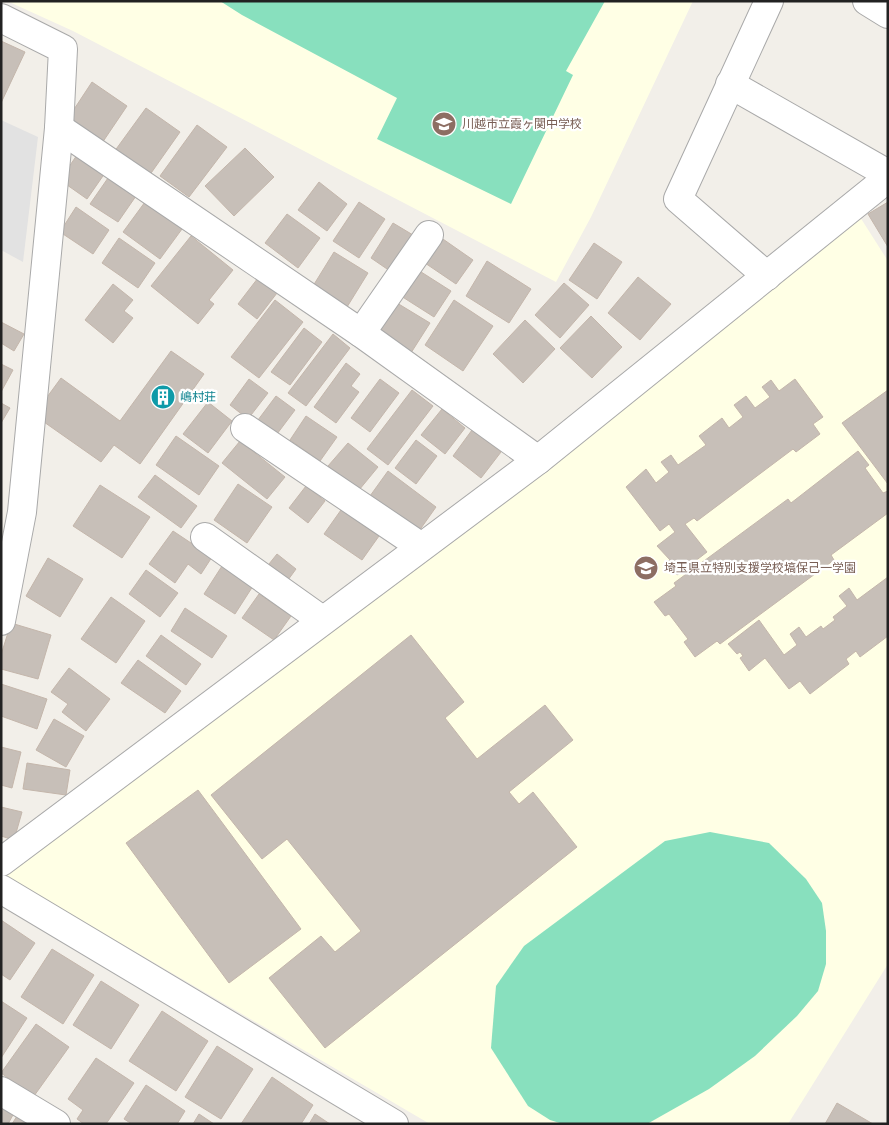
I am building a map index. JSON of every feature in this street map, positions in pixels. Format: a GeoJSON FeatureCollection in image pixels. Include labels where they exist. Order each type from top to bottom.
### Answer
{"type":"FeatureCollection","features":[{"type":"Feature","properties":{"kind":"street"},"geometry":{"type":"LineString","coordinates":[[767,276],[678,199],[769,1]]}},
{"type":"Feature","properties":{"kind":"street"},"geometry":{"type":"LineString","coordinates":[[867,1],[888,14]]}},
{"type":"Feature","properties":{"kind":"street"},"geometry":{"type":"LineString","coordinates":[[1,18],[63,49],[59,128],[10,516],[1,621]]}},
{"type":"Feature","properties":{"kind":"street"},"geometry":{"type":"LineString","coordinates":[[730,84],[888,174]]}},
{"type":"Feature","properties":{"kind":"street"},"geometry":{"type":"LineString","coordinates":[[59,128],[361,333],[538,460]]}},
{"type":"Feature","properties":{"kind":"street"},"geometry":{"type":"LineString","coordinates":[[1,862],[420,546],[538,460],[888,178]]}},
{"type":"Feature","properties":{"kind":"street"},"geometry":{"type":"LineString","coordinates":[[361,333],[429,235]]}},
{"type":"Feature","properties":{"kind":"street"},"geometry":{"type":"LineString","coordinates":[[245,428],[420,546]]}},
{"type":"Feature","properties":{"kind":"street"},"geometry":{"type":"LineString","coordinates":[[205,537],[322,620]]}},
{"type":"Feature","properties":{"kind":"street"},"geometry":{"type":"LineString","coordinates":[[1,889],[394,1124]]}},
{"type":"Feature","properties":{"kind":"street"},"geometry":{"type":"LineString","coordinates":[[1,1091],[56,1124]]}},
{"type":"Feature","properties":{"kind":"shaded area","name":"川越市立霞ヶ関中学校"},"geometry":{"type":"Polygon","coordinates":[[[7,1],[693,1],[591,217],[556,282],[73,31],[7,1]]]}},
{"type":"Feature","properties":{"kind":"shaded area"},"geometry":{"type":"Polygon","coordinates":[[[1,120],[38,137],[23,262],[1,250],[1,120]]]}},
{"type":"Feature","properties":{"kind":"shaded area","name":"埼玉県立特別支援学校塙保己一学園"},"geometry":{"type":"Polygon","coordinates":[[[860,217],[888,261],[888,964],[788,1124],[430,1124],[6,876],[860,217]]]}},
{"type":"Feature","properties":{"kind":"green space"},"geometry":{"type":"Polygon","coordinates":[[[220,1],[605,1],[566,71],[573,75],[511,204],[377,139],[397,98],[242,15],[220,1]]]}},
{"type":"Feature","properties":{"kind":"green space"},"geometry":{"type":"Polygon","coordinates":[[[710,832],[769,843],[806,879],[822,903],[826,931],[826,964],[818,991],[797,1016],[755,1056],[709,1089],[647,1124],[563,1124],[550,1120],[528,1106],[491,1048],[496,986],[524,946],[665,841],[710,832]]]}},
{"type":"Feature","properties":{"kind":"building"},"geometry":{"type":"Polygon","coordinates":[[[1,41],[25,52],[1,103],[1,41]]]}},
{"type":"Feature","properties":{"kind":"building"},"geometry":{"type":"Polygon","coordinates":[[[92,82],[127,106],[98,149],[63,126],[92,82]]]}},
{"type":"Feature","properties":{"kind":"building"},"geometry":{"type":"Polygon","coordinates":[[[146,108],[180,132],[149,176],[114,152],[146,108]]]}},
{"type":"Feature","properties":{"kind":"building"},"geometry":{"type":"Polygon","coordinates":[[[197,125],[227,147],[189,197],[160,176],[197,125]]]}},
{"type":"Feature","properties":{"kind":"building"},"geometry":{"type":"Polygon","coordinates":[[[245,148],[274,177],[234,216],[205,186],[245,148]]]}},
{"type":"Feature","properties":{"kind":"building"},"geometry":{"type":"Polygon","coordinates":[[[77,155],[105,173],[87,199],[60,180],[77,155]]]}},
{"type":"Feature","properties":{"kind":"building"},"geometry":{"type":"Polygon","coordinates":[[[108,178],[136,196],[118,222],[90,204],[108,178]]]}},
{"type":"Feature","properties":{"kind":"building"},"geometry":{"type":"Polygon","coordinates":[[[319,182],[347,204],[327,231],[298,210],[319,182]]]}},
{"type":"Feature","properties":{"kind":"building"},"geometry":{"type":"Polygon","coordinates":[[[145,202],[182,229],[160,259],[123,232],[145,202]]]}},
{"type":"Feature","properties":{"kind":"building"},"geometry":{"type":"Polygon","coordinates":[[[359,202],[385,219],[359,258],[333,241],[359,202]]]}},
{"type":"Feature","properties":{"kind":"building"},"geometry":{"type":"Polygon","coordinates":[[[888,202],[888,247],[868,214],[888,202]]]}},
{"type":"Feature","properties":{"kind":"building"},"geometry":{"type":"Polygon","coordinates":[[[76,207],[109,230],[93,254],[60,232],[76,207]]]}},
{"type":"Feature","properties":{"kind":"building"},"geometry":{"type":"Polygon","coordinates":[[[287,214],[320,238],[298,268],[265,243],[287,214]]]}},
{"type":"Feature","properties":{"kind":"building"},"geometry":{"type":"Polygon","coordinates":[[[393,223],[413,235],[390,271],[371,258],[393,223]]]}},
{"type":"Feature","properties":{"kind":"building"},"geometry":{"type":"Polygon","coordinates":[[[191,236],[233,270],[209,300],[214,304],[198,324],[151,286],[191,236]]]}},
{"type":"Feature","properties":{"kind":"building"},"geometry":{"type":"Polygon","coordinates":[[[440,237],[473,260],[456,284],[422,261],[440,237]]]}},
{"type":"Feature","properties":{"kind":"building"},"geometry":{"type":"Polygon","coordinates":[[[119,238],[155,263],[138,288],[102,263],[119,238]]]}},
{"type":"Feature","properties":{"kind":"building"},"geometry":{"type":"Polygon","coordinates":[[[594,243],[622,262],[597,299],[569,280],[594,243]]]}},
{"type":"Feature","properties":{"kind":"building"},"geometry":{"type":"Polygon","coordinates":[[[334,252],[368,273],[347,307],[313,286],[334,252]]]}},
{"type":"Feature","properties":{"kind":"building"},"geometry":{"type":"Polygon","coordinates":[[[487,261],[531,289],[509,323],[466,296],[487,261]]]}},
{"type":"Feature","properties":{"kind":"building"},"geometry":{"type":"Polygon","coordinates":[[[418,270],[451,291],[434,317],[401,296],[418,270]]]}},
{"type":"Feature","properties":{"kind":"building"},"geometry":{"type":"Polygon","coordinates":[[[638,277],[671,304],[640,340],[608,313],[638,277]]]}},
{"type":"Feature","properties":{"kind":"building"},"geometry":{"type":"Polygon","coordinates":[[[258,278],[277,293],[257,319],[238,304],[258,278]]]}},
{"type":"Feature","properties":{"kind":"building"},"geometry":{"type":"Polygon","coordinates":[[[564,283],[589,305],[560,338],[535,315],[564,283]]]}},
{"type":"Feature","properties":{"kind":"building"},"geometry":{"type":"Polygon","coordinates":[[[113,284],[133,300],[124,311],[133,318],[113,343],[85,320],[113,284]]]}},
{"type":"Feature","properties":{"kind":"building"},"geometry":{"type":"Polygon","coordinates":[[[275,300],[303,322],[259,378],[231,357],[275,300]]]}},
{"type":"Feature","properties":{"kind":"building"},"geometry":{"type":"Polygon","coordinates":[[[454,300],[493,326],[463,371],[425,345],[454,300]]]}},
{"type":"Feature","properties":{"kind":"building"},"geometry":{"type":"Polygon","coordinates":[[[397,303],[430,323],[409,356],[376,335],[397,303]]]}},
{"type":"Feature","properties":{"kind":"building"},"geometry":{"type":"Polygon","coordinates":[[[591,316],[622,347],[592,378],[560,348],[591,316]]]}},
{"type":"Feature","properties":{"kind":"building"},"geometry":{"type":"Polygon","coordinates":[[[525,320],[555,349],[523,383],[493,354],[525,320]]]}},
{"type":"Feature","properties":{"kind":"building"},"geometry":{"type":"Polygon","coordinates":[[[1,322],[24,334],[14,351],[1,343],[1,322]]]}},
{"type":"Feature","properties":{"kind":"building"},"geometry":{"type":"Polygon","coordinates":[[[304,328],[322,342],[290,385],[271,372],[304,328]]]}},
{"type":"Feature","properties":{"kind":"building"},"geometry":{"type":"Polygon","coordinates":[[[333,334],[350,348],[306,406],[288,393],[333,334]]]}},
{"type":"Feature","properties":{"kind":"building","name":"嶋村荘"},"geometry":{"type":"Polygon","coordinates":[[[171,351],[204,374],[140,464],[114,445],[101,462],[34,415],[61,378],[120,421],[171,351]]]}},
{"type":"Feature","properties":{"kind":"building"},"geometry":{"type":"Polygon","coordinates":[[[346,363],[360,374],[351,386],[359,392],[336,423],[314,407],[346,363]]]}},
{"type":"Feature","properties":{"kind":"building"},"geometry":{"type":"Polygon","coordinates":[[[1,364],[13,370],[1,392],[1,364]]]}},
{"type":"Feature","properties":{"kind":"building"},"geometry":{"type":"Polygon","coordinates":[[[249,379],[268,393],[248,419],[230,405],[249,379]]]}},
{"type":"Feature","properties":{"kind":"building"},"geometry":{"type":"Polygon","coordinates":[[[380,379],[399,393],[370,432],[351,418],[380,379]]]}},
{"type":"Feature","properties":{"kind":"building"},"geometry":{"type":"Polygon","coordinates":[[[795,379],[823,417],[813,424],[820,434],[796,452],[793,449],[697,521],[694,518],[685,524],[707,552],[677,575],[667,562],[670,560],[657,546],[675,532],[669,524],[660,531],[626,487],[646,469],[656,483],[669,472],[661,462],[671,455],[678,465],[706,445],[699,436],[722,418],[729,428],[743,417],[734,405],[746,396],[755,408],[770,397],[762,387],[771,380],[779,391],[795,379]]]}},
{"type":"Feature","properties":{"kind":"building"},"geometry":{"type":"Polygon","coordinates":[[[412,390],[433,406],[388,465],[367,449],[412,390]]]}},
{"type":"Feature","properties":{"kind":"building"},"geometry":{"type":"Polygon","coordinates":[[[888,390],[888,484],[842,423],[888,390]]]}},
{"type":"Feature","properties":{"kind":"building"},"geometry":{"type":"Polygon","coordinates":[[[276,396],[295,410],[277,434],[258,420],[276,396]]]}},
{"type":"Feature","properties":{"kind":"building"},"geometry":{"type":"Polygon","coordinates":[[[208,402],[232,421],[208,453],[183,434],[208,402]]]}},
{"type":"Feature","properties":{"kind":"building"},"geometry":{"type":"Polygon","coordinates":[[[1,403],[10,408],[1,423],[1,403]]]}},
{"type":"Feature","properties":{"kind":"building"},"geometry":{"type":"Polygon","coordinates":[[[442,409],[465,428],[445,454],[421,435],[442,409]]]}},
{"type":"Feature","properties":{"kind":"building"},"geometry":{"type":"Polygon","coordinates":[[[306,416],[337,437],[320,461],[290,440],[306,416]]]}},
{"type":"Feature","properties":{"kind":"building"},"geometry":{"type":"Polygon","coordinates":[[[472,430],[501,452],[481,478],[453,456],[472,430]]]}},
{"type":"Feature","properties":{"kind":"building"},"geometry":{"type":"Polygon","coordinates":[[[176,436],[219,466],[199,495],[156,465],[176,436]]]}},
{"type":"Feature","properties":{"kind":"building"},"geometry":{"type":"Polygon","coordinates":[[[416,440],[437,456],[416,484],[395,468],[416,440]]]}},
{"type":"Feature","properties":{"kind":"building"},"geometry":{"type":"Polygon","coordinates":[[[240,441],[285,477],[267,499],[222,463],[240,441]]]}},
{"type":"Feature","properties":{"kind":"building"},"geometry":{"type":"Polygon","coordinates":[[[348,443],[378,467],[359,490],[328,466],[348,443]]]}},
{"type":"Feature","properties":{"kind":"building"},"geometry":{"type":"Polygon","coordinates":[[[858,451],[869,465],[865,468],[883,493],[888,491],[888,513],[831,555],[834,560],[720,644],[717,641],[695,657],[684,642],[688,639],[669,614],[665,616],[654,602],[676,586],[674,583],[788,499],[791,503],[858,451]]]}},
{"type":"Feature","properties":{"kind":"building"},"geometry":{"type":"Polygon","coordinates":[[[388,471],[436,507],[419,531],[370,496],[388,471]]]}},
{"type":"Feature","properties":{"kind":"building"},"geometry":{"type":"Polygon","coordinates":[[[155,475],[197,506],[181,528],[138,497],[155,475]]]}},
{"type":"Feature","properties":{"kind":"building"},"geometry":{"type":"Polygon","coordinates":[[[238,484],[272,507],[247,543],[214,520],[238,484]]]}},
{"type":"Feature","properties":{"kind":"building"},"geometry":{"type":"Polygon","coordinates":[[[100,485],[150,517],[122,558],[73,526],[100,485]]]}},
{"type":"Feature","properties":{"kind":"building"},"geometry":{"type":"Polygon","coordinates":[[[306,486],[325,501],[308,523],[289,508],[306,486]]]}},
{"type":"Feature","properties":{"kind":"building"},"geometry":{"type":"Polygon","coordinates":[[[341,510],[379,536],[362,560],[324,534],[341,510]]]}},
{"type":"Feature","properties":{"kind":"building"},"geometry":{"type":"Polygon","coordinates":[[[173,531],[212,557],[201,574],[188,564],[175,583],[149,564],[173,531]]]}},
{"type":"Feature","properties":{"kind":"building"},"geometry":{"type":"Polygon","coordinates":[[[277,554],[296,569],[288,580],[269,564],[277,554]]]}},
{"type":"Feature","properties":{"kind":"building"},"geometry":{"type":"Polygon","coordinates":[[[48,558],[83,579],[60,617],[26,596],[48,558]]]}},
{"type":"Feature","properties":{"kind":"building"},"geometry":{"type":"Polygon","coordinates":[[[222,566],[253,586],[235,614],[204,594],[222,566]]]}},
{"type":"Feature","properties":{"kind":"building"},"geometry":{"type":"Polygon","coordinates":[[[146,570],[178,593],[160,617],[129,594],[146,570]]]}},
{"type":"Feature","properties":{"kind":"building"},"geometry":{"type":"Polygon","coordinates":[[[888,577],[888,636],[860,657],[856,651],[846,659],[849,664],[810,694],[800,681],[789,689],[765,658],[749,671],[740,658],[743,656],[740,652],[737,654],[728,644],[759,620],[784,655],[797,645],[790,634],[799,627],[806,637],[821,626],[823,629],[835,620],[833,617],[847,606],[839,596],[849,588],[857,600],[888,577]]]}},
{"type":"Feature","properties":{"kind":"building"},"geometry":{"type":"Polygon","coordinates":[[[259,594],[291,616],[274,640],[242,618],[259,594]]]}},
{"type":"Feature","properties":{"kind":"building"},"geometry":{"type":"Polygon","coordinates":[[[111,597],[145,621],[116,663],[81,639],[111,597]]]}},
{"type":"Feature","properties":{"kind":"building"},"geometry":{"type":"Polygon","coordinates":[[[185,608],[227,636],[212,658],[171,631],[185,608]]]}},
{"type":"Feature","properties":{"kind":"building"},"geometry":{"type":"Polygon","coordinates":[[[11,623],[51,635],[38,679],[1,669],[1,655],[11,623]]]}},
{"type":"Feature","properties":{"kind":"building"},"geometry":{"type":"Polygon","coordinates":[[[161,635],[201,664],[186,685],[146,656],[161,635]]]}},
{"type":"Feature","properties":{"kind":"building"},"geometry":{"type":"Polygon","coordinates":[[[411,635],[464,702],[445,718],[477,759],[545,705],[573,740],[509,792],[519,804],[533,792],[577,847],[325,1048],[269,978],[321,936],[335,952],[361,931],[287,839],[262,859],[211,795],[411,635]]]}},
{"type":"Feature","properties":{"kind":"building"},"geometry":{"type":"Polygon","coordinates":[[[138,660],[181,691],[165,713],[121,683],[138,660]]]}},
{"type":"Feature","properties":{"kind":"building"},"geometry":{"type":"Polygon","coordinates":[[[69,668],[110,699],[86,731],[62,712],[68,704],[51,692],[69,668]]]}},
{"type":"Feature","properties":{"kind":"building"},"geometry":{"type":"Polygon","coordinates":[[[1,684],[47,699],[37,729],[1,716],[1,684]]]}},
{"type":"Feature","properties":{"kind":"building"},"geometry":{"type":"Polygon","coordinates":[[[54,719],[84,736],[66,767],[36,750],[54,719]]]}},
{"type":"Feature","properties":{"kind":"building"},"geometry":{"type":"Polygon","coordinates":[[[1,747],[21,752],[12,788],[1,785],[1,747]]]}},
{"type":"Feature","properties":{"kind":"building"},"geometry":{"type":"Polygon","coordinates":[[[27,763],[70,770],[66,795],[23,789],[27,763]]]}},
{"type":"Feature","properties":{"kind":"building"},"geometry":{"type":"Polygon","coordinates":[[[198,790],[301,929],[229,983],[126,843],[198,790]]]}},
{"type":"Feature","properties":{"kind":"building"},"geometry":{"type":"Polygon","coordinates":[[[1,807],[22,812],[14,840],[1,836],[1,807]]]}},
{"type":"Feature","properties":{"kind":"building"},"geometry":{"type":"Polygon","coordinates":[[[1,920],[35,943],[10,980],[1,974],[1,920]]]}},
{"type":"Feature","properties":{"kind":"building"},"geometry":{"type":"Polygon","coordinates":[[[52,949],[94,975],[63,1024],[21,997],[52,949]]]}},
{"type":"Feature","properties":{"kind":"building"},"geometry":{"type":"Polygon","coordinates":[[[101,981],[139,1005],[111,1049],[73,1025],[101,981]]]}},
{"type":"Feature","properties":{"kind":"building"},"geometry":{"type":"Polygon","coordinates":[[[1,1001],[27,1018],[1,1058],[1,1001]]]}},
{"type":"Feature","properties":{"kind":"building"},"geometry":{"type":"Polygon","coordinates":[[[162,1011],[208,1041],[176,1091],[129,1061],[162,1011]]]}},
{"type":"Feature","properties":{"kind":"building"},"geometry":{"type":"Polygon","coordinates":[[[36,1024],[69,1047],[34,1096],[1,1073],[36,1024]]]}},
{"type":"Feature","properties":{"kind":"building"},"geometry":{"type":"Polygon","coordinates":[[[217,1046],[253,1069],[221,1119],[185,1097],[217,1046]]]}},
{"type":"Feature","properties":{"kind":"building"},"geometry":{"type":"Polygon","coordinates":[[[96,1058],[134,1083],[106,1124],[84,1124],[77,1119],[83,1110],[68,1099],[96,1058]]]}},
{"type":"Feature","properties":{"kind":"building"},"geometry":{"type":"Polygon","coordinates":[[[272,1077],[313,1105],[301,1124],[241,1124],[272,1077]]]}},
{"type":"Feature","properties":{"kind":"building"},"geometry":{"type":"Polygon","coordinates":[[[146,1085],[185,1111],[177,1124],[132,1124],[124,1119],[146,1085]]]}},
{"type":"Feature","properties":{"kind":"building"},"geometry":{"type":"Polygon","coordinates":[[[837,1103],[873,1124],[825,1124],[837,1103]]]}},
{"type":"Feature","properties":{"kind":"building"},"geometry":{"type":"Polygon","coordinates":[[[1,1106],[14,1113],[8,1124],[1,1124],[1,1106]]]}},
{"type":"Feature","properties":{"kind":"building"},"geometry":{"type":"Polygon","coordinates":[[[199,1114],[214,1124],[193,1124],[199,1114]]]}},
{"type":"Feature","properties":{"kind":"building"},"geometry":{"type":"Polygon","coordinates":[[[315,1114],[330,1124],[309,1124],[315,1114]]]}},
{"type":"Feature","properties":{"kind":"building"},"geometry":{"type":"Polygon","coordinates":[[[17,1116],[29,1124],[12,1124],[17,1116]]]}},
{"type":"Feature","properties":{"kind":"place","name":"川越市立霞ヶ関中学校"},"geometry":{"type":"Point","coordinates":[444,124]}},
{"type":"Feature","properties":{"kind":"place","name":"嶋村荘"},"geometry":{"type":"Point","coordinates":[163,397]}},
{"type":"Feature","properties":{"kind":"place","name":"埼玉県立特別支援学校塙保己一学園"},"geometry":{"type":"Point","coordinates":[646,568]}}]}
